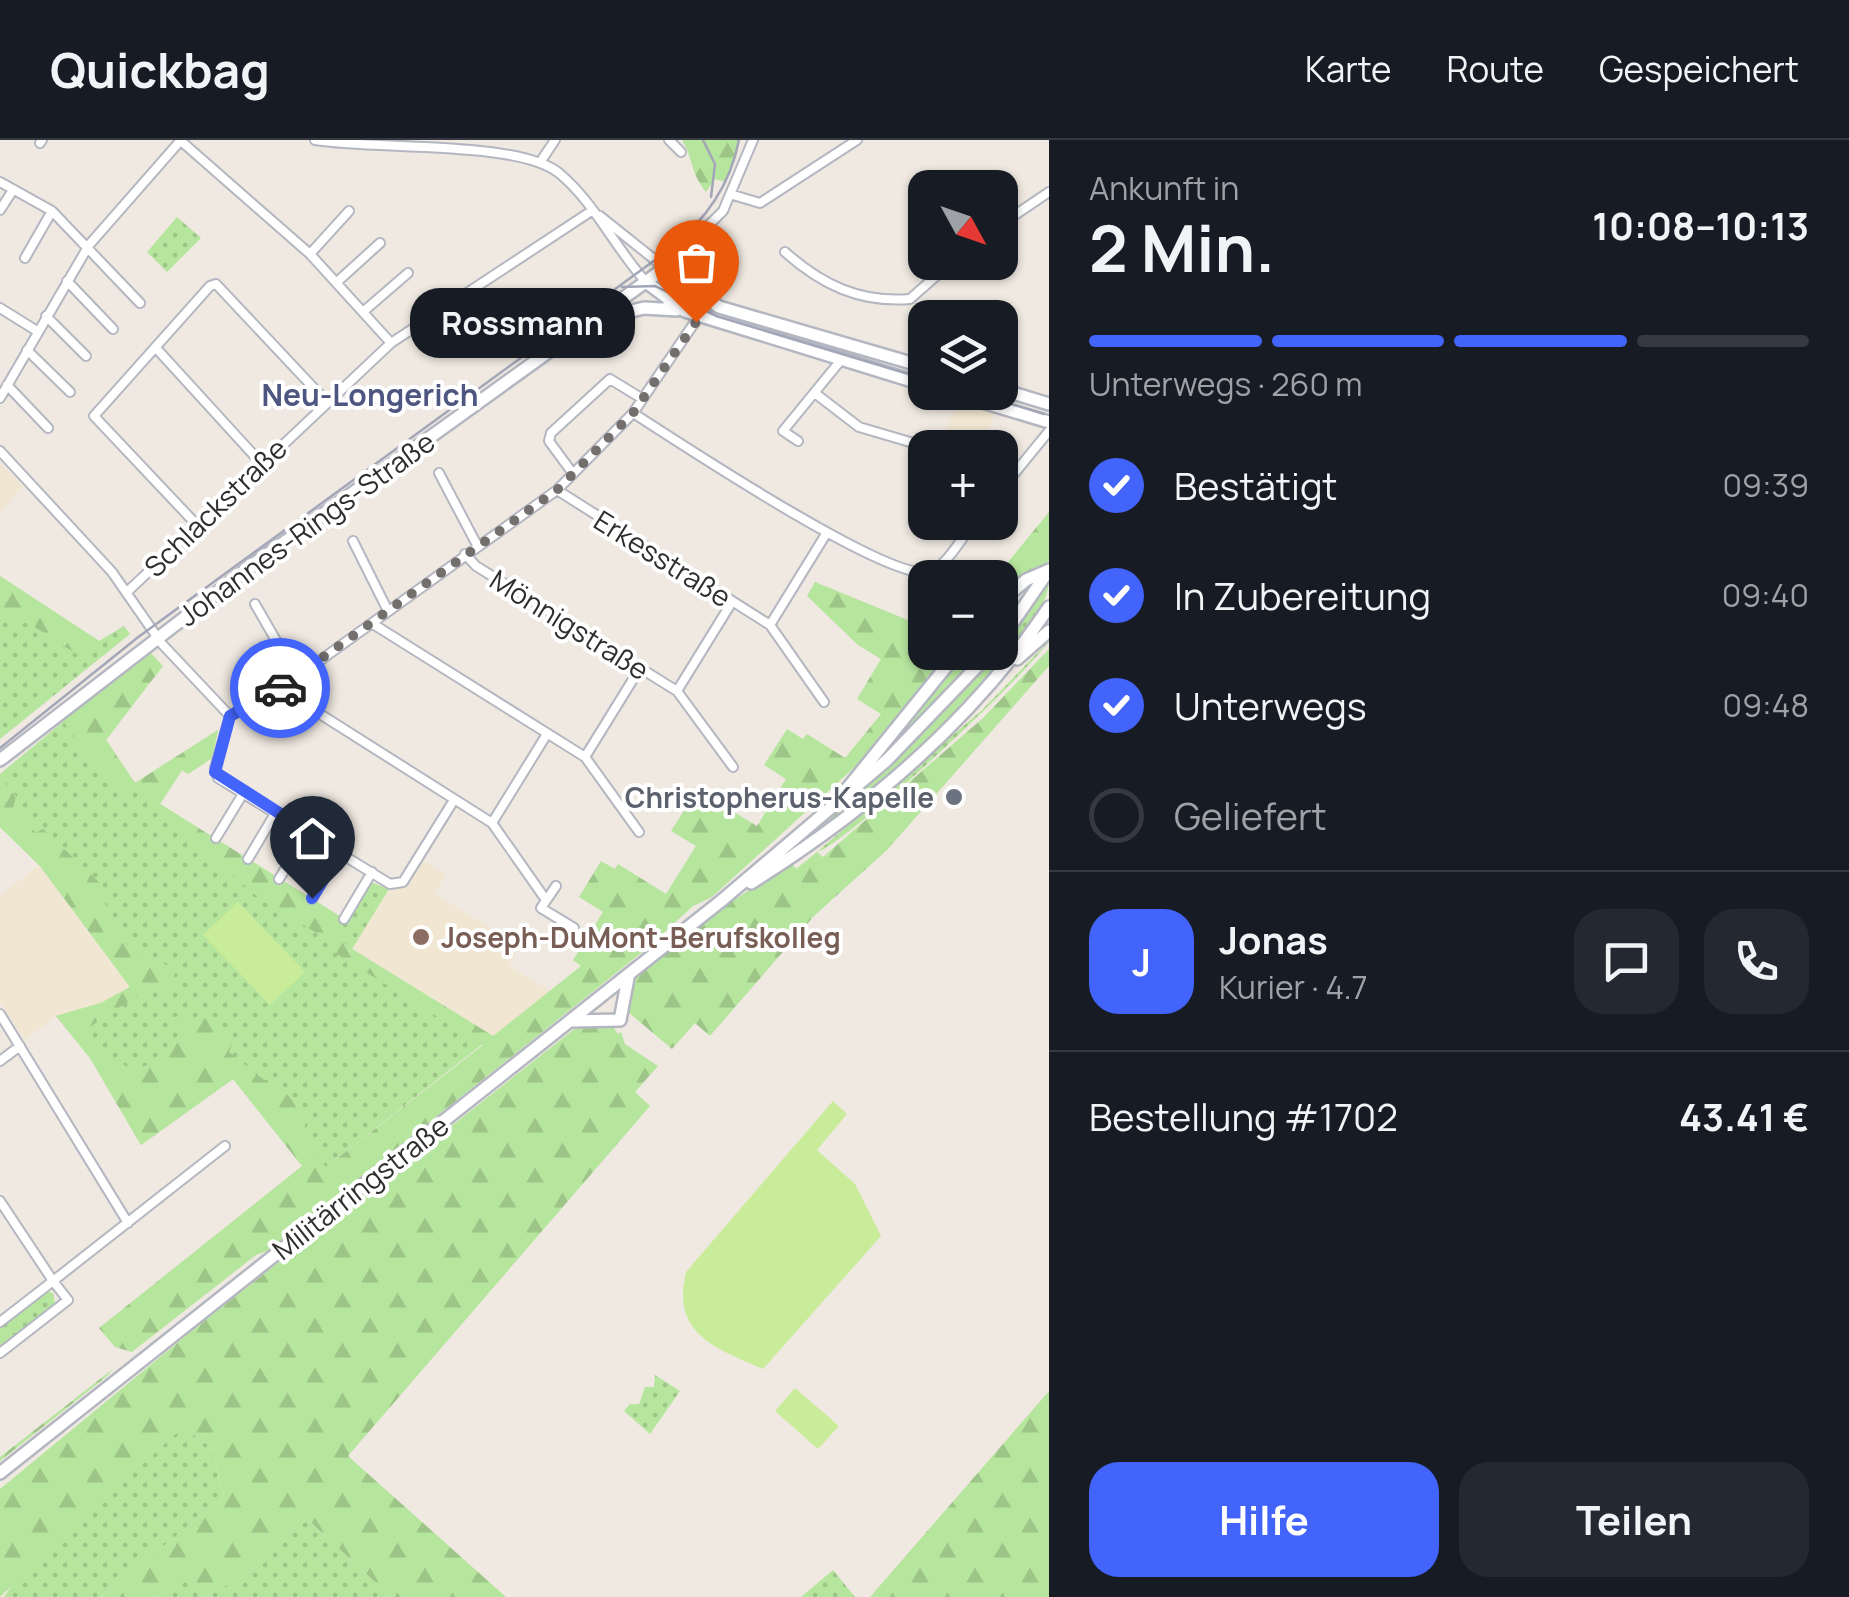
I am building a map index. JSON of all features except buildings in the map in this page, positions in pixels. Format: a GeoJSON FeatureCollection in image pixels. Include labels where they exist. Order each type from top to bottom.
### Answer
{"type":"FeatureCollection","features":[{"type":"Feature","properties":{"kind":"main road"},"geometry":{"type":"LineString","coordinates":[[680,256],[680,269],[694,290]]}},
{"type":"Feature","properties":{"kind":"main road"},"geometry":{"type":"LineString","coordinates":[[666,268],[730,311],[908,362]]}},
{"type":"Feature","properties":{"kind":"main road","name":"Johannes-Rings-Straße"},"geometry":{"type":"LineString","coordinates":[[0,760],[157,637],[666,268]]}},
{"type":"Feature","properties":{"kind":"main road"},"geometry":{"type":"LineString","coordinates":[[646,282],[669,304],[685,312]]}},
{"type":"Feature","properties":{"kind":"main road"},"geometry":{"type":"LineString","coordinates":[[669,304],[668,292],[675,284],[694,290]]}},
{"type":"Feature","properties":{"kind":"main road"},"geometry":{"type":"LineString","coordinates":[[589,324],[644,308],[685,312],[908,381]]}},
{"type":"Feature","properties":{"kind":"main road"},"geometry":{"type":"LineString","coordinates":[[1018,395],[1049,404]]}},
{"type":"Feature","properties":{"kind":"main road"},"geometry":{"type":"LineString","coordinates":[[1009,410],[1049,422]]}},
{"type":"Feature","properties":{"kind":"main road"},"geometry":{"type":"LineString","coordinates":[[1018,591],[1047,574]]}},
{"type":"Feature","properties":{"kind":"main road"},"geometry":{"type":"LineString","coordinates":[[1018,615],[1047,574]]}},
{"type":"Feature","properties":{"kind":"main road","name":"Militärringstraße"},"geometry":{"type":"LineString","coordinates":[[722,901],[806,848],[872,799],[999,676],[1049,607]]}},
{"type":"Feature","properties":{"kind":"main road"},"geometry":{"type":"LineString","coordinates":[[999,676],[1049,631]]}},
{"type":"Feature","properties":{"kind":"main road"},"geometry":{"type":"LineString","coordinates":[[836,804],[944,670]]}},
{"type":"Feature","properties":{"kind":"main road","name":"Militärringstraße"},"geometry":{"type":"LineString","coordinates":[[0,1473],[722,901],[888,760],[973,670]]}},
{"type":"Feature","properties":{"kind":"main road"},"geometry":{"type":"LineString","coordinates":[[796,836],[806,848]]}},
{"type":"Feature","properties":{"kind":"main road"},"geometry":{"type":"LineString","coordinates":[[568,1022],[620,1020],[622,991],[630,973]]}},
{"type":"Feature","properties":{"kind":"street"},"geometry":{"type":"LineString","coordinates":[[0,398],[90,245],[181,140],[310,254],[391,343]]}},
{"type":"Feature","properties":{"kind":"street"},"geometry":{"type":"LineString","coordinates":[[315,140],[356,147],[515,154],[541,161],[563,176],[593,210],[646,282]]}},
{"type":"Feature","properties":{"kind":"street"},"geometry":{"type":"LineString","coordinates":[[515,154],[518,140]]}},
{"type":"Feature","properties":{"kind":"street"},"geometry":{"type":"LineString","coordinates":[[541,161],[555,140]]}},
{"type":"Feature","properties":{"kind":"street"},"geometry":{"type":"LineString","coordinates":[[670,140],[681,152]]}},
{"type":"Feature","properties":{"kind":"street"},"geometry":{"type":"LineString","coordinates":[[593,210],[666,268],[711,226],[733,195],[752,140]]}},
{"type":"Feature","properties":{"kind":"street"},"geometry":{"type":"LineString","coordinates":[[733,195],[760,203],[856,140]]}},
{"type":"Feature","properties":{"kind":"street"},"geometry":{"type":"LineString","coordinates":[[0,182],[52,211],[90,245],[140,303]]}},
{"type":"Feature","properties":{"kind":"street"},"geometry":{"type":"LineString","coordinates":[[0,210],[13,190]]}},
{"type":"Feature","properties":{"kind":"street"},"geometry":{"type":"LineString","coordinates":[[1018,213],[1049,192]]}},
{"type":"Feature","properties":{"kind":"street","name":"Schlackstraße"},"geometry":{"type":"LineString","coordinates":[[127,592],[195,523],[391,343],[593,210]]}},
{"type":"Feature","properties":{"kind":"street"},"geometry":{"type":"LineString","coordinates":[[25,258],[52,211]]}},
{"type":"Feature","properties":{"kind":"street"},"geometry":{"type":"LineString","coordinates":[[310,254],[349,211]]}},
{"type":"Feature","properties":{"kind":"street"},"geometry":{"type":"LineString","coordinates":[[337,282],[380,242]]}},
{"type":"Feature","properties":{"kind":"street"},"geometry":{"type":"LineString","coordinates":[[785,252],[814,278],[871,300],[910,299],[932,280]]}},
{"type":"Feature","properties":{"kind":"street"},"geometry":{"type":"LineString","coordinates":[[364,311],[408,273]]}},
{"type":"Feature","properties":{"kind":"street"},"geometry":{"type":"LineString","coordinates":[[67,281],[113,329]]}},
{"type":"Feature","properties":{"kind":"street"},"geometry":{"type":"LineString","coordinates":[[195,523],[94,416],[216,284],[326,401]]}},
{"type":"Feature","properties":{"kind":"street"},"geometry":{"type":"LineString","coordinates":[[0,308],[37,331]]}},
{"type":"Feature","properties":{"kind":"street"},"geometry":{"type":"LineString","coordinates":[[46,316],[86,356]]}},
{"type":"Feature","properties":{"kind":"street"},"geometry":{"type":"LineString","coordinates":[[454,800],[403,882],[390,884],[215,772],[230,716],[297,677],[557,490],[571,471],[633,413],[700,316]]}},
{"type":"Feature","properties":{"kind":"street"},"geometry":{"type":"LineString","coordinates":[[156,348],[261,463]]}},
{"type":"Feature","properties":{"kind":"street"},"geometry":{"type":"LineString","coordinates":[[27,350],[70,392]]}},
{"type":"Feature","properties":{"kind":"street"},"geometry":{"type":"LineString","coordinates":[[783,431],[841,360]]}},
{"type":"Feature","properties":{"kind":"street"},"geometry":{"type":"LineString","coordinates":[[571,471],[550,441],[551,433],[610,379],[641,398]]}},
{"type":"Feature","properties":{"kind":"street"},"geometry":{"type":"LineString","coordinates":[[8,384],[48,428]]}},
{"type":"Feature","properties":{"kind":"street"},"geometry":{"type":"LineString","coordinates":[[816,394],[860,428],[908,441]]}},
{"type":"Feature","properties":{"kind":"street"},"geometry":{"type":"LineString","coordinates":[[633,413],[826,534],[928,572],[957,540]]}},
{"type":"Feature","properties":{"kind":"street"},"geometry":{"type":"LineString","coordinates":[[773,424],[798,441]]}},
{"type":"Feature","properties":{"kind":"street"},"geometry":{"type":"LineString","coordinates":[[1018,469],[1049,431]]}},
{"type":"Feature","properties":{"kind":"street"},"geometry":{"type":"LineString","coordinates":[[0,451],[127,592],[157,637],[230,716]]}},
{"type":"Feature","properties":{"kind":"street"},"geometry":{"type":"LineString","coordinates":[[438,473],[477,544]]}},
{"type":"Feature","properties":{"kind":"street","name":"Erkesstraße"},"geometry":{"type":"LineString","coordinates":[[557,490],[770,625],[824,702]]}},
{"type":"Feature","properties":{"kind":"street"},"geometry":{"type":"LineString","coordinates":[[770,625],[826,534]]}},
{"type":"Feature","properties":{"kind":"street"},"geometry":{"type":"LineString","coordinates":[[353,540],[359,560],[387,609]]}},
{"type":"Feature","properties":{"kind":"street","name":"Mönnigstraße"},"geometry":{"type":"LineString","coordinates":[[465,554],[476,566],[677,691],[733,767]]}},
{"type":"Feature","properties":{"kind":"street","name":"Mönnigstraße"},"geometry":{"type":"LineString","coordinates":[[677,691],[732,602]]}},
{"type":"Feature","properties":{"kind":"street"},"geometry":{"type":"LineString","coordinates":[[255,604],[297,677]]}},
{"type":"Feature","properties":{"kind":"street"},"geometry":{"type":"LineString","coordinates":[[373,624],[584,757],[640,832]]}},
{"type":"Feature","properties":{"kind":"street"},"geometry":{"type":"LineString","coordinates":[[584,757],[640,668]]}},
{"type":"Feature","properties":{"kind":"street"},"geometry":{"type":"LineString","coordinates":[[279,688],[492,823],[546,900]]}},
{"type":"Feature","properties":{"kind":"street"},"geometry":{"type":"LineString","coordinates":[[492,823],[547,734]]}},
{"type":"Feature","properties":{"kind":"street"},"geometry":{"type":"LineString","coordinates":[[216,838],[244,792]]}},
{"type":"Feature","properties":{"kind":"street"},"geometry":{"type":"LineString","coordinates":[[248,858],[276,812]]}},
{"type":"Feature","properties":{"kind":"street"},"geometry":{"type":"LineString","coordinates":[[280,879],[308,832]]}},
{"type":"Feature","properties":{"kind":"street"},"geometry":{"type":"LineString","coordinates":[[312,898],[340,852]]}},
{"type":"Feature","properties":{"kind":"street"},"geometry":{"type":"LineString","coordinates":[[344,919],[372,872]]}},
{"type":"Feature","properties":{"kind":"street"},"geometry":{"type":"LineString","coordinates":[[556,886],[541,908],[574,928]]}},
{"type":"Feature","properties":{"kind":"street"},"geometry":{"type":"LineString","coordinates":[[0,1014],[128,1223]]}},
{"type":"Feature","properties":{"kind":"street"},"geometry":{"type":"LineString","coordinates":[[0,1061],[20,1046]]}},
{"type":"Feature","properties":{"kind":"street"},"geometry":{"type":"LineString","coordinates":[[0,1322],[225,1146]]}},
{"type":"Feature","properties":{"kind":"street"},"geometry":{"type":"LineString","coordinates":[[0,1200],[68,1300],[0,1353]]}},
{"type":"Feature","properties":{"kind":"shaded area"},"geometry":{"type":"Polygon","coordinates":[[[955,410],[995,413],[988,430],[946,430],[955,410]]]}},
{"type":"Feature","properties":{"kind":"shaded area"},"geometry":{"type":"Polygon","coordinates":[[[0,463],[22,485],[0,515],[0,463]]]}},
{"type":"Feature","properties":{"kind":"shaded area","name":"Joseph-DuMont-Berufskolleg"},"geometry":{"type":"Polygon","coordinates":[[[422,860],[446,875],[435,894],[508,939],[515,955],[509,966],[550,991],[493,1036],[351,948],[389,889],[394,892],[408,883],[422,860]]]}},
{"type":"Feature","properties":{"kind":"shaded area"},"geometry":{"type":"Polygon","coordinates":[[[39,865],[130,988],[101,1003],[56,1016],[25,1040],[0,1002],[0,896],[39,865]]]}},
{"type":"Feature","properties":{"kind":"green space"},"geometry":{"type":"Polygon","coordinates":[[[682,140],[739,140],[726,182],[715,179],[706,192],[682,140]]]}},
{"type":"Feature","properties":{"kind":"green space"},"geometry":{"type":"Polygon","coordinates":[[[177,217],[201,238],[167,272],[147,252],[177,217]]]}},
{"type":"Feature","properties":{"kind":"green space"},"geometry":{"type":"Polygon","coordinates":[[[1049,512],[1049,561],[1018,582],[1018,560],[1010,560],[1049,512]]]}},
{"type":"Feature","properties":{"kind":"green space"},"geometry":{"type":"Polygon","coordinates":[[[0,576],[99,641],[124,626],[130,634],[0,739],[0,576]]]}},
{"type":"Feature","properties":{"kind":"green space"},"geometry":{"type":"Polygon","coordinates":[[[0,576],[99,641],[78,655],[27,622],[15,627],[0,620],[0,576]]]}},
{"type":"Feature","properties":{"kind":"green space"},"geometry":{"type":"Polygon","coordinates":[[[1049,580],[1041,608],[1018,642],[1018,622],[1049,580]]]}},
{"type":"Feature","properties":{"kind":"green space"},"geometry":{"type":"Polygon","coordinates":[[[815,582],[908,620],[908,670],[937,670],[856,766],[712,897],[693,906],[646,949],[270,1250],[256,1255],[132,1352],[115,1347],[99,1328],[302,1166],[233,1079],[141,1145],[90,1058],[56,1016],[101,1003],[130,987],[40,866],[0,827],[0,777],[16,796],[13,809],[36,833],[43,829],[103,886],[110,917],[121,938],[137,954],[175,972],[170,998],[160,997],[152,986],[85,1030],[105,1059],[112,1056],[135,1073],[187,1036],[174,1017],[186,1015],[196,1025],[206,1018],[213,1019],[232,1044],[229,1052],[264,1080],[274,1079],[307,1118],[303,1133],[326,1167],[483,1045],[332,951],[334,944],[254,894],[132,785],[118,794],[62,720],[150,652],[163,666],[106,740],[135,783],[218,730],[212,758],[188,774],[182,770],[160,804],[346,920],[337,936],[352,949],[493,1036],[581,966],[573,960],[603,912],[579,897],[601,861],[615,869],[618,864],[666,894],[696,846],[671,831],[694,795],[711,805],[714,800],[757,826],[786,779],[764,765],[787,729],[803,739],[807,734],[845,758],[881,714],[857,699],[881,659],[858,645],[807,596],[815,582]]]}},
{"type":"Feature","properties":{"kind":"green space"},"geometry":{"type":"Polygon","coordinates":[[[1049,641],[1008,687],[936,756],[863,820],[817,852],[982,710],[1049,641]]]}},
{"type":"Feature","properties":{"kind":"green space"},"geometry":{"type":"Polygon","coordinates":[[[1049,649],[1049,666],[887,850],[814,916],[710,1036],[695,1023],[672,1049],[628,1012],[622,1000],[632,979],[719,910],[791,862],[796,869],[817,852],[823,857],[983,718],[1049,649]]]}},
{"type":"Feature","properties":{"kind":"green space"},"geometry":{"type":"Polygon","coordinates":[[[952,670],[967,670],[867,770],[952,670]]]}},
{"type":"Feature","properties":{"kind":"green space"},"geometry":{"type":"Polygon","coordinates":[[[980,670],[995,670],[909,756],[810,837],[810,830],[911,746],[980,670]]]}},
{"type":"Feature","properties":{"kind":"green space"},"geometry":{"type":"Polygon","coordinates":[[[112,681],[132,706],[106,740],[135,783],[218,730],[212,758],[188,774],[182,770],[160,804],[347,921],[371,882],[389,889],[352,949],[493,1036],[312,1178],[233,1079],[141,1145],[90,1058],[56,1016],[101,1003],[130,987],[40,866],[0,827],[0,774],[112,681]]]}},
{"type":"Feature","properties":{"kind":"green space"},"geometry":{"type":"Polygon","coordinates":[[[238,902],[305,972],[270,1005],[203,935],[238,902]]]}},
{"type":"Feature","properties":{"kind":"green space"},"geometry":{"type":"Polygon","coordinates":[[[578,1026],[613,1027],[618,1034],[621,1032],[625,1044],[658,1066],[635,1092],[650,1106],[348,1456],[506,1597],[391,1597],[304,1516],[247,1574],[207,1596],[186,1570],[158,1597],[101,1597],[224,1497],[212,1448],[183,1427],[0,1597],[0,1489],[194,1329],[578,1026]]]}},
{"type":"Feature","properties":{"kind":"green space"},"geometry":{"type":"Polygon","coordinates":[[[833,1101],[847,1114],[817,1150],[855,1184],[881,1236],[763,1369],[714,1346],[691,1325],[683,1293],[686,1272],[833,1101]]]}},
{"type":"Feature","properties":{"kind":"green space"},"geometry":{"type":"Polygon","coordinates":[[[45,1290],[53,1293],[55,1303],[0,1348],[0,1325],[45,1290]]]}},
{"type":"Feature","properties":{"kind":"green space"},"geometry":{"type":"Polygon","coordinates":[[[113,1369],[106,1377],[0,1461],[0,1457],[113,1369]]]}},
{"type":"Feature","properties":{"kind":"green space"},"geometry":{"type":"Polygon","coordinates":[[[655,1375],[680,1391],[650,1434],[624,1411],[630,1404],[639,1404],[645,1387],[654,1387],[655,1375]]]}},
{"type":"Feature","properties":{"kind":"green space"},"geometry":{"type":"Polygon","coordinates":[[[795,1388],[839,1426],[818,1449],[775,1411],[795,1388]]]}},
{"type":"Feature","properties":{"kind":"green space"},"geometry":{"type":"Polygon","coordinates":[[[1049,1391],[1049,1597],[870,1597],[1049,1391]]]}},
{"type":"Feature","properties":{"kind":"green space"},"geometry":{"type":"Polygon","coordinates":[[[183,1427],[212,1448],[224,1497],[101,1597],[4,1597],[17,1578],[183,1427]]]}},
{"type":"Feature","properties":{"kind":"green space"},"geometry":{"type":"Polygon","coordinates":[[[304,1516],[391,1597],[158,1597],[186,1569],[207,1596],[247,1574],[304,1516]]]}},
{"type":"Feature","properties":{"kind":"green space"},"geometry":{"type":"Polygon","coordinates":[[[833,1570],[855,1597],[801,1597],[833,1570]]]}},
{"type":"Feature","properties":{"kind":"tram line"},"geometry":{"type":"LineString","coordinates":[[703,140],[715,164],[711,197]]}},
{"type":"Feature","properties":{"kind":"tram line"},"geometry":{"type":"LineString","coordinates":[[0,748],[137,638],[670,249],[715,200],[739,140]]}},
{"type":"Feature","properties":{"kind":"tram line"},"geometry":{"type":"LineString","coordinates":[[622,287],[655,286],[716,316],[908,374]]}},
{"type":"Feature","properties":{"kind":"tram line"},"geometry":{"type":"LineString","coordinates":[[1018,406],[1044,414]]}},
{"type":"Feature","properties":{"kind":"way so far"},"geometry":{"type":"LineString","coordinates":[[280,688],[557,490],[571,471],[633,413],[696,322]]}},
{"type":"Feature","properties":{"kind":"place","name":"Rossmann"},"geometry":{"type":"Point","coordinates":[696,322]}},
{"type":"Feature","properties":{"kind":"place","name":"Christopherus-Kapelle"},"geometry":{"type":"Point","coordinates":[954,797]}},
{"type":"Feature","properties":{"kind":"place","name":"Joseph-DuMont-Berufskolleg"},"geometry":{"type":"Point","coordinates":[421,937]}},
{"type":"Feature","properties":{"kind":"district","name":"Neu-Longerich"},"geometry":{"type":"Point","coordinates":[370,394]}},
{"type":"Feature","properties":{"kind":"route"},"geometry":{"type":"LineString","coordinates":[[280,688],[230,716],[215,772],[218,778],[340,852],[312,898]]}}]}
